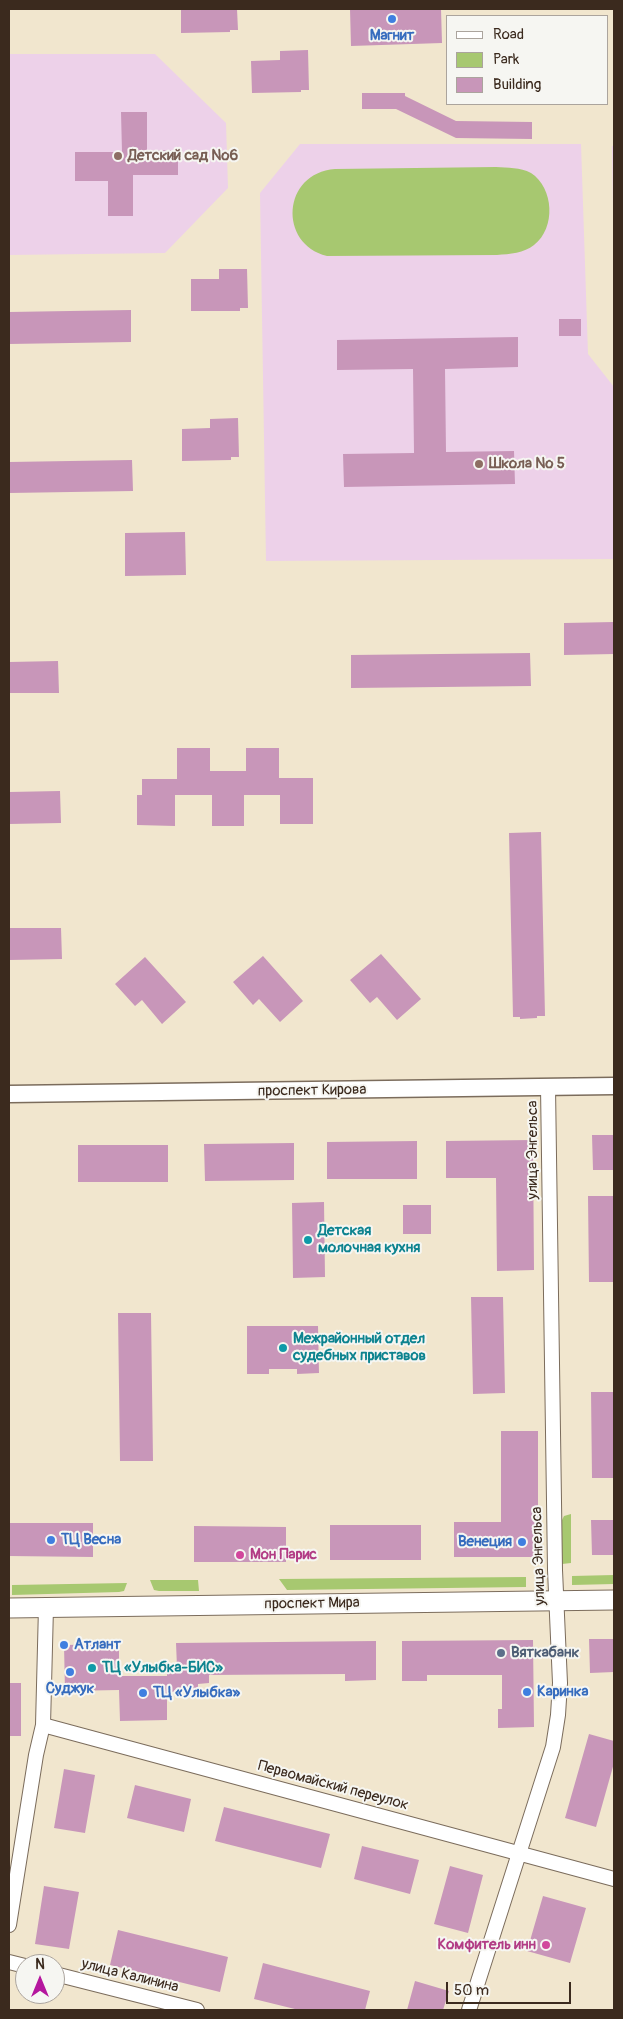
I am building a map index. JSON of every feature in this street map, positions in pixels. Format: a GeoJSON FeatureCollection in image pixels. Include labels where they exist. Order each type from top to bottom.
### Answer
{"type":"FeatureCollection","features":[{"type":"Feature","properties":{"kind":"main road","name":"проспект Мира"},"geometry":{"type":"LineString","coordinates":[[9,1608],[614,1600]]}},
{"type":"Feature","properties":{"kind":"street","name":"проспект Кирова"},"geometry":{"type":"LineString","coordinates":[[9,1094],[614,1086]]}},
{"type":"Feature","properties":{"kind":"street","name":"улица Энгельса"},"geometry":{"type":"LineString","coordinates":[[468,2010],[553,1747],[558,1715],[560,1684],[556,1601],[548,1087]]}},
{"type":"Feature","properties":{"kind":"street"},"geometry":{"type":"LineString","coordinates":[[9,1925],[36,1755],[43,1725],[46,1607]]}},
{"type":"Feature","properties":{"kind":"street","name":"Первомайский переулок"},"geometry":{"type":"LineString","coordinates":[[43,1725],[357,1808],[614,1879]]}},
{"type":"Feature","properties":{"kind":"street","name":"улица Калинина"},"geometry":{"type":"LineString","coordinates":[[65,1977],[197,2010]]}},
{"type":"Feature","properties":{"kind":"shaded area","name":"Детский сад №6"},"geometry":{"type":"Polygon","coordinates":[[[9,54],[155,54],[226,123],[228,188],[165,253],[9,255],[9,54]]]}},
{"type":"Feature","properties":{"kind":"shaded area"},"geometry":{"type":"Polygon","coordinates":[[[300,144],[581,144],[588,354],[614,387],[614,559],[266,561],[260,193],[300,144]]]}},
{"type":"Feature","properties":{"kind":"shaded area"},"geometry":{"type":"Polygon","coordinates":[[[612,146],[614,146],[614,271],[612,146]]]}},
{"type":"Feature","properties":{"kind":"green space"},"geometry":{"type":"Polygon","coordinates":[[[496,167],[518,169],[531,173],[539,180],[548,198],[549,219],[541,238],[530,248],[512,254],[327,256],[311,249],[300,238],[294,224],[293,210],[296,195],[304,183],[317,173],[335,169],[496,167]]]}},
{"type":"Feature","properties":{"kind":"green space"},"geometry":{"type":"Polygon","coordinates":[[[571,1514],[571,1563],[562,1564],[562,1520],[564,1516],[571,1514]]]}},
{"type":"Feature","properties":{"kind":"green space"},"geometry":{"type":"Polygon","coordinates":[[[614,1575],[614,1584],[572,1585],[572,1576],[614,1575]]]}},
{"type":"Feature","properties":{"kind":"green space"},"geometry":{"type":"Polygon","coordinates":[[[526,1577],[526,1587],[287,1590],[279,1579],[526,1577]]]}},
{"type":"Feature","properties":{"kind":"green space"},"geometry":{"type":"Polygon","coordinates":[[[150,1580],[198,1580],[199,1591],[154,1590],[150,1580]]]}},
{"type":"Feature","properties":{"kind":"green space"},"geometry":{"type":"Polygon","coordinates":[[[127,1583],[124,1591],[119,1592],[12,1595],[12,1585],[127,1583]]]}},
{"type":"Feature","properties":{"kind":"building"},"geometry":{"type":"Polygon","coordinates":[[[181,9],[237,9],[238,30],[230,30],[230,32],[181,33],[181,9]]]}},
{"type":"Feature","properties":{"kind":"building"},"geometry":{"type":"Polygon","coordinates":[[[350,9],[441,9],[442,43],[351,46],[350,9]]]}},
{"type":"Feature","properties":{"kind":"building"},"geometry":{"type":"Polygon","coordinates":[[[308,50],[309,90],[301,90],[301,92],[252,93],[251,61],[280,60],[280,51],[308,50]]]}},
{"type":"Feature","properties":{"kind":"building"},"geometry":{"type":"Polygon","coordinates":[[[362,93],[405,93],[405,96],[456,121],[532,122],[532,139],[456,138],[396,109],[362,109],[362,93]]]}},
{"type":"Feature","properties":{"kind":"building"},"geometry":{"type":"Polygon","coordinates":[[[121,112],[147,112],[147,150],[178,150],[178,175],[133,175],[133,216],[108,216],[108,181],[75,181],[75,152],[122,152],[121,112]]]}},
{"type":"Feature","properties":{"kind":"building"},"geometry":{"type":"Polygon","coordinates":[[[219,269],[247,269],[248,308],[240,308],[240,311],[191,311],[191,279],[219,279],[219,269]]]}},
{"type":"Feature","properties":{"kind":"building"},"geometry":{"type":"Polygon","coordinates":[[[131,310],[131,342],[9,344],[9,312],[131,310]]]}},
{"type":"Feature","properties":{"kind":"building"},"geometry":{"type":"Polygon","coordinates":[[[559,319],[581,319],[581,336],[559,336],[559,319]]]}},
{"type":"Feature","properties":{"kind":"building"},"geometry":{"type":"Polygon","coordinates":[[[518,337],[518,367],[445,369],[446,452],[514,451],[515,484],[344,487],[343,454],[414,453],[413,369],[337,370],[337,340],[518,337]]]}},
{"type":"Feature","properties":{"kind":"building"},"geometry":{"type":"Polygon","coordinates":[[[238,418],[239,457],[231,457],[231,460],[182,461],[182,429],[210,428],[210,419],[238,418]]]}},
{"type":"Feature","properties":{"kind":"building"},"geometry":{"type":"Polygon","coordinates":[[[132,460],[133,491],[9,493],[9,462],[132,460]]]}},
{"type":"Feature","properties":{"kind":"building"},"geometry":{"type":"Polygon","coordinates":[[[185,532],[186,575],[125,576],[125,533],[185,532]]]}},
{"type":"Feature","properties":{"kind":"building"},"geometry":{"type":"Polygon","coordinates":[[[614,622],[614,654],[564,655],[564,623],[614,622]]]}},
{"type":"Feature","properties":{"kind":"building"},"geometry":{"type":"Polygon","coordinates":[[[530,653],[531,686],[351,688],[351,655],[530,653]]]}},
{"type":"Feature","properties":{"kind":"building"},"geometry":{"type":"Polygon","coordinates":[[[58,661],[59,693],[9,693],[9,662],[58,661]]]}},
{"type":"Feature","properties":{"kind":"building"},"geometry":{"type":"Polygon","coordinates":[[[177,748],[210,748],[210,771],[246,771],[246,748],[279,748],[279,778],[313,778],[313,824],[280,824],[280,795],[244,795],[244,826],[212,826],[212,795],[175,795],[175,826],[137,825],[137,795],[142,795],[142,779],[177,779],[177,748]]]}},
{"type":"Feature","properties":{"kind":"building"},"geometry":{"type":"Polygon","coordinates":[[[60,791],[61,823],[9,824],[9,792],[60,791]]]}},
{"type":"Feature","properties":{"kind":"building"},"geometry":{"type":"Polygon","coordinates":[[[541,832],[545,1016],[520,1019],[520,1017],[513,1017],[509,833],[541,832]]]}},
{"type":"Feature","properties":{"kind":"building"},"geometry":{"type":"Polygon","coordinates":[[[9,928],[61,928],[62,959],[9,960],[9,928]]]}},
{"type":"Feature","properties":{"kind":"building"},"geometry":{"type":"Polygon","coordinates":[[[381,954],[421,999],[397,1020],[377,997],[370,1003],[350,980],[381,954]]]}},
{"type":"Feature","properties":{"kind":"building"},"geometry":{"type":"Polygon","coordinates":[[[263,956],[303,1001],[280,1022],[259,999],[253,1005],[233,982],[263,956]]]}},
{"type":"Feature","properties":{"kind":"building"},"geometry":{"type":"Polygon","coordinates":[[[145,957],[186,1002],[162,1024],[142,1000],[135,1006],[115,984],[145,957]]]}},
{"type":"Feature","properties":{"kind":"building"},"geometry":{"type":"Polygon","coordinates":[[[592,1135],[614,1135],[614,1170],[593,1170],[592,1135]]]}},
{"type":"Feature","properties":{"kind":"building"},"geometry":{"type":"Polygon","coordinates":[[[533,1140],[534,1270],[497,1271],[496,1178],[446,1178],[446,1141],[533,1140]]]}},
{"type":"Feature","properties":{"kind":"building"},"geometry":{"type":"Polygon","coordinates":[[[417,1141],[417,1179],[327,1179],[327,1142],[417,1141]]]}},
{"type":"Feature","properties":{"kind":"building"},"geometry":{"type":"Polygon","coordinates":[[[294,1143],[294,1180],[205,1181],[204,1144],[294,1143]]]}},
{"type":"Feature","properties":{"kind":"building"},"geometry":{"type":"Polygon","coordinates":[[[78,1145],[168,1145],[168,1182],[78,1182],[78,1145]]]}},
{"type":"Feature","properties":{"kind":"building"},"geometry":{"type":"Polygon","coordinates":[[[588,1196],[614,1196],[614,1282],[589,1282],[588,1196]]]}},
{"type":"Feature","properties":{"kind":"building","name":"Детская молочная кухня"},"geometry":{"type":"Polygon","coordinates":[[[324,1202],[325,1277],[293,1278],[292,1203],[324,1202]]]}},
{"type":"Feature","properties":{"kind":"building"},"geometry":{"type":"Polygon","coordinates":[[[403,1205],[431,1205],[431,1234],[403,1234],[403,1205]]]}},
{"type":"Feature","properties":{"kind":"building"},"geometry":{"type":"Polygon","coordinates":[[[471,1297],[503,1297],[505,1393],[473,1394],[471,1297]]]}},
{"type":"Feature","properties":{"kind":"building"},"geometry":{"type":"Polygon","coordinates":[[[118,1313],[151,1313],[153,1461],[120,1461],[118,1313]]]}},
{"type":"Feature","properties":{"kind":"building","name":"Межрайонный отдел судебных приставов"},"geometry":{"type":"Polygon","coordinates":[[[247,1326],[318,1326],[319,1373],[297,1374],[297,1369],[269,1369],[269,1374],[247,1374],[247,1326]]]}},
{"type":"Feature","properties":{"kind":"building"},"geometry":{"type":"Polygon","coordinates":[[[591,1392],[614,1392],[614,1478],[592,1478],[591,1392]]]}},
{"type":"Feature","properties":{"kind":"building"},"geometry":{"type":"Polygon","coordinates":[[[501,1431],[538,1431],[538,1557],[454,1557],[454,1522],[501,1522],[501,1431]]]}},
{"type":"Feature","properties":{"kind":"building"},"geometry":{"type":"Polygon","coordinates":[[[591,1520],[614,1520],[614,1555],[592,1555],[591,1520]]]}},
{"type":"Feature","properties":{"kind":"building","name":"ТЦ Весна"},"geometry":{"type":"Polygon","coordinates":[[[9,1523],[93,1523],[93,1557],[9,1556],[9,1523]]]}},
{"type":"Feature","properties":{"kind":"building"},"geometry":{"type":"Polygon","coordinates":[[[330,1525],[421,1525],[421,1560],[330,1560],[330,1525]]]}},
{"type":"Feature","properties":{"kind":"building"},"geometry":{"type":"Polygon","coordinates":[[[194,1526],[286,1527],[286,1562],[194,1562],[194,1526]]]}},
{"type":"Feature","properties":{"kind":"building"},"geometry":{"type":"Polygon","coordinates":[[[589,1639],[614,1639],[614,1672],[590,1673],[589,1639]]]}},
{"type":"Feature","properties":{"kind":"building"},"geometry":{"type":"Polygon","coordinates":[[[533,1640],[534,1727],[498,1728],[498,1709],[502,1709],[502,1675],[427,1675],[427,1681],[402,1681],[402,1641],[533,1640]]]}},
{"type":"Feature","properties":{"kind":"building"},"geometry":{"type":"Polygon","coordinates":[[[376,1641],[376,1680],[345,1681],[345,1674],[209,1675],[209,1683],[198,1684],[198,1691],[167,1692],[167,1720],[120,1721],[119,1690],[65,1691],[64,1645],[119,1644],[119,1676],[167,1676],[167,1668],[177,1667],[176,1643],[376,1641]]]}},
{"type":"Feature","properties":{"kind":"building"},"geometry":{"type":"Polygon","coordinates":[[[9,1683],[21,1683],[21,1736],[9,1736],[9,1683]]]}},
{"type":"Feature","properties":{"kind":"building"},"geometry":{"type":"Polygon","coordinates":[[[589,1734],[614,1741],[614,1763],[596,1827],[565,1818],[589,1734]]]}},
{"type":"Feature","properties":{"kind":"building"},"geometry":{"type":"Polygon","coordinates":[[[64,1769],[95,1775],[85,1833],[54,1828],[64,1769]]]}},
{"type":"Feature","properties":{"kind":"building"},"geometry":{"type":"Polygon","coordinates":[[[135,1785],[191,1799],[184,1832],[127,1818],[135,1785]]]}},
{"type":"Feature","properties":{"kind":"building"},"geometry":{"type":"Polygon","coordinates":[[[224,1807],[330,1834],[321,1868],[215,1841],[224,1807]]]}},
{"type":"Feature","properties":{"kind":"building"},"geometry":{"type":"Polygon","coordinates":[[[362,1846],[419,1860],[410,1894],[354,1879],[362,1846]]]}},
{"type":"Feature","properties":{"kind":"building"},"geometry":{"type":"Polygon","coordinates":[[[450,1866],[483,1875],[468,1933],[434,1924],[450,1866]]]}},
{"type":"Feature","properties":{"kind":"building"},"geometry":{"type":"Polygon","coordinates":[[[44,1886],[79,1892],[69,1949],[35,1944],[44,1886]]]}},
{"type":"Feature","properties":{"kind":"building"},"geometry":{"type":"Polygon","coordinates":[[[543,1896],[586,1908],[570,1963],[527,1951],[543,1896]]]}},
{"type":"Feature","properties":{"kind":"building"},"geometry":{"type":"Polygon","coordinates":[[[118,1930],[228,1957],[220,1992],[110,1965],[118,1930]]]}},
{"type":"Feature","properties":{"kind":"building"},"geometry":{"type":"Polygon","coordinates":[[[263,1963],[370,1991],[365,2010],[299,2010],[254,1999],[263,1963]]]}},
{"type":"Feature","properties":{"kind":"building"},"geometry":{"type":"Polygon","coordinates":[[[415,1981],[449,1991],[443,2010],[407,2010],[415,1981]]]}},
{"type":"Feature","properties":{"kind":"place","name":"Магнит"},"geometry":{"type":"Point","coordinates":[392,19]}},
{"type":"Feature","properties":{"kind":"place","name":"Детский сад №6"},"geometry":{"type":"Point","coordinates":[118,156]}},
{"type":"Feature","properties":{"kind":"place","name":"Школа № 5"},"geometry":{"type":"Point","coordinates":[479,464]}},
{"type":"Feature","properties":{"kind":"place","name":"Детская молочная кухня"},"geometry":{"type":"Point","coordinates":[308,1240]}},
{"type":"Feature","properties":{"kind":"place","name":"Межрайонный отдел судебных приставов"},"geometry":{"type":"Point","coordinates":[283,1348]}},
{"type":"Feature","properties":{"kind":"place","name":"ТЦ Весна"},"geometry":{"type":"Point","coordinates":[51,1540]}},
{"type":"Feature","properties":{"kind":"place","name":"Венеция"},"geometry":{"type":"Point","coordinates":[522,1542]}},
{"type":"Feature","properties":{"kind":"place","name":"Мон Парис"},"geometry":{"type":"Point","coordinates":[240,1555]}},
{"type":"Feature","properties":{"kind":"place","name":"Атлант"},"geometry":{"type":"Point","coordinates":[64,1645]}},
{"type":"Feature","properties":{"kind":"place","name":"Вяткабанк"},"geometry":{"type":"Point","coordinates":[501,1653]}},
{"type":"Feature","properties":{"kind":"place","name":"ТЦ «Улыбка-БИС»"},"geometry":{"type":"Point","coordinates":[92,1668]}},
{"type":"Feature","properties":{"kind":"place","name":"Суджук"},"geometry":{"type":"Point","coordinates":[70,1672]}},
{"type":"Feature","properties":{"kind":"place","name":"Каринка"},"geometry":{"type":"Point","coordinates":[527,1692]}},
{"type":"Feature","properties":{"kind":"place","name":"ТЦ «Улыбка»"},"geometry":{"type":"Point","coordinates":[143,1693]}},
{"type":"Feature","properties":{"kind":"place","name":"Комфитель инн"},"geometry":{"type":"Point","coordinates":[546,1945]}}]}
